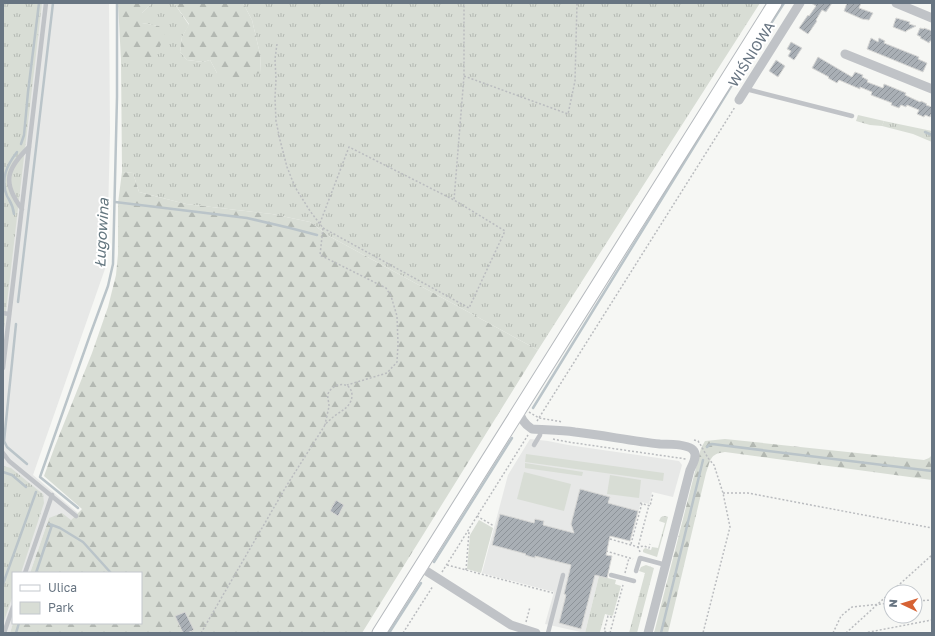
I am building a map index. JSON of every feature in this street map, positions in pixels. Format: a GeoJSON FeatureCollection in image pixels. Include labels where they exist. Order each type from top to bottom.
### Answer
{"type":"FeatureCollection","features":[{"type":"Feature","properties":{"kind":"street"},"geometry":{"type":"LineString","coordinates":[[379,633],[775,3]]}},
{"type":"Feature","properties":{"kind":"street","name":"WIŚNIOWA"},"geometry":{"type":"LineString","coordinates":[[739,100],[800,3]]}},
{"type":"Feature","properties":{"kind":"street"},"geometry":{"type":"LineString","coordinates":[[896,3],[932,18]]}},
{"type":"Feature","properties":{"kind":"street"},"geometry":{"type":"LineString","coordinates":[[845,54],[932,89]]}},
{"type":"Feature","properties":{"kind":"street"},"geometry":{"type":"LineString","coordinates":[[520,408],[520,416],[534,430]]}},
{"type":"Feature","properties":{"kind":"street"},"geometry":{"type":"LineString","coordinates":[[507,429],[512,428],[571,432],[686,446],[692,449],[695,455],[694,462],[690,470],[648,633]]}},
{"type":"Feature","properties":{"kind":"street"},"geometry":{"type":"LineString","coordinates":[[420,568],[511,625],[536,633]]}},
{"type":"Feature","properties":{"kind":"lane"},"geometry":{"type":"LineString","coordinates":[[3,368],[5,338],[22,209],[46,3]]}},
{"type":"Feature","properties":{"kind":"lane"},"geometry":{"type":"LineString","coordinates":[[746,89],[852,116]]}},
{"type":"Feature","properties":{"kind":"lane"},"geometry":{"type":"LineString","coordinates":[[22,209],[10,189],[10,172],[17,159],[29,147]]}},
{"type":"Feature","properties":{"kind":"lane"},"geometry":{"type":"LineString","coordinates":[[3,313],[9,314]]}},
{"type":"Feature","properties":{"kind":"lane"},"geometry":{"type":"LineString","coordinates":[[534,430],[534,445]]}},
{"type":"Feature","properties":{"kind":"lane"},"geometry":{"type":"LineString","coordinates":[[3,453],[9,461],[76,516]]}},
{"type":"Feature","properties":{"kind":"lane"},"geometry":{"type":"LineString","coordinates":[[3,461],[9,461]]}},
{"type":"Feature","properties":{"kind":"lane"},"geometry":{"type":"LineString","coordinates":[[25,572],[52,495]]}},
{"type":"Feature","properties":{"kind":"lane"},"geometry":{"type":"LineString","coordinates":[[636,571],[639,559],[666,565]]}},
{"type":"Feature","properties":{"kind":"lane"},"geometry":{"type":"LineString","coordinates":[[548,633],[563,575]]}},
{"type":"Feature","properties":{"kind":"lane"},"geometry":{"type":"LineString","coordinates":[[611,575],[634,581]]}},
{"type":"Feature","properties":{"kind":"lane"},"geometry":{"type":"LineString","coordinates":[[4,633],[12,610]]}},
{"type":"Feature","properties":{"kind":"path"},"geometry":{"type":"LineString","coordinates":[[454,200],[464,76],[464,3]]}},
{"type":"Feature","properties":{"kind":"path"},"geometry":{"type":"LineString","coordinates":[[464,76],[568,114],[575,81],[577,3]]}},
{"type":"Feature","properties":{"kind":"path"},"geometry":{"type":"LineString","coordinates":[[277,44],[275,59],[275,98],[276,121],[280,140],[287,167],[295,187],[323,228],[469,308],[505,231],[454,200],[349,147],[320,223]]}},
{"type":"Feature","properties":{"kind":"path"},"geometry":{"type":"LineString","coordinates":[[403,633],[528,436],[534,430],[539,418],[739,100]]}},
{"type":"Feature","properties":{"kind":"path"},"geometry":{"type":"LineString","coordinates":[[323,228],[320,255],[386,288],[391,296],[397,316],[398,344],[397,362],[387,373],[347,385],[341,384],[332,388],[328,394],[329,407],[325,425]]}},
{"type":"Feature","properties":{"kind":"path"},"geometry":{"type":"LineString","coordinates":[[201,633],[287,486],[325,425],[350,403],[352,395],[347,385]]}},
{"type":"Feature","properties":{"kind":"path"},"geometry":{"type":"LineString","coordinates":[[520,408],[539,418],[569,422]]}},
{"type":"Feature","properties":{"kind":"path"},"geometry":{"type":"LineString","coordinates":[[528,436],[534,430]]}},
{"type":"Feature","properties":{"kind":"path"},"geometry":{"type":"LineString","coordinates":[[534,430],[568,442],[685,459]]}},
{"type":"Feature","properties":{"kind":"path"},"geometry":{"type":"LineString","coordinates":[[690,440],[698,441],[714,465],[723,493],[730,527],[703,633]]}},
{"type":"Feature","properties":{"kind":"path"},"geometry":{"type":"LineString","coordinates":[[606,552],[639,559],[640,552],[638,546],[653,493]]}},
{"type":"Feature","properties":{"kind":"path"},"geometry":{"type":"LineString","coordinates":[[723,493],[748,493],[932,528]]}},
{"type":"Feature","properties":{"kind":"path"},"geometry":{"type":"LineString","coordinates":[[631,545],[641,503],[649,505]]}},
{"type":"Feature","properties":{"kind":"path"},"geometry":{"type":"LineString","coordinates":[[477,516],[494,526]]}},
{"type":"Feature","properties":{"kind":"path"},"geometry":{"type":"LineString","coordinates":[[466,570],[469,530]]}},
{"type":"Feature","properties":{"kind":"path"},"geometry":{"type":"LineString","coordinates":[[610,539],[631,545],[650,548],[650,544]]}},
{"type":"Feature","properties":{"kind":"path"},"geometry":{"type":"LineString","coordinates":[[900,584],[932,555]]}},
{"type":"Feature","properties":{"kind":"path"},"geometry":{"type":"LineString","coordinates":[[614,618],[608,616],[604,631],[610,633],[614,618],[624,579],[630,558]]}},
{"type":"Feature","properties":{"kind":"path"},"geometry":{"type":"LineString","coordinates":[[447,564],[554,593]]}},
{"type":"Feature","properties":{"kind":"path"},"geometry":{"type":"LineString","coordinates":[[846,633],[883,600]]}},
{"type":"Feature","properties":{"kind":"path"},"geometry":{"type":"LineString","coordinates":[[832,633],[841,616],[852,606],[883,604]]}},
{"type":"Feature","properties":{"kind":"path"},"geometry":{"type":"LineString","coordinates":[[526,622],[530,607]]}},
{"type":"Feature","properties":{"kind":"path"},"geometry":{"type":"LineString","coordinates":[[864,633],[932,620]]}},
{"type":"Feature","properties":{"kind":"shaded area"},"geometry":{"type":"Polygon","coordinates":[[[3,3],[109,3],[110,132],[106,266],[33,475],[78,513],[71,520],[49,518],[30,572],[12,572],[13,624],[10,633],[3,633],[3,3]]]}},
{"type":"Feature","properties":{"kind":"shaded area"},"geometry":{"type":"Polygon","coordinates":[[[530,439],[679,461],[682,465],[673,497],[652,492],[649,504],[641,502],[630,541],[610,536],[606,555],[612,556],[607,578],[599,576],[585,633],[545,624],[554,592],[482,573],[508,475],[530,439]]]}},
{"type":"Feature","properties":{"kind":"green space"},"geometry":{"type":"Polygon","coordinates":[[[3,3],[42,3],[3,337],[3,3]]]}},
{"type":"Feature","properties":{"kind":"green space"},"geometry":{"type":"Polygon","coordinates":[[[118,3],[152,3],[142,13],[142,23],[159,26],[165,35],[156,56],[142,60],[121,60],[118,3]]]}},
{"type":"Feature","properties":{"kind":"green space"},"geometry":{"type":"Polygon","coordinates":[[[152,3],[174,3],[189,25],[182,37],[180,52],[187,60],[203,62],[210,60],[217,73],[261,73],[260,54],[252,20],[243,3],[760,3],[538,350],[329,236],[310,222],[272,214],[186,204],[139,192],[133,173],[122,172],[121,60],[142,60],[159,26],[142,23],[142,13],[152,3]]]}},
{"type":"Feature","properties":{"kind":"green space"},"geometry":{"type":"Polygon","coordinates":[[[174,3],[243,3],[252,20],[260,54],[261,73],[230,79],[217,73],[210,60],[203,62],[187,60],[180,52],[182,37],[189,24],[174,3]]]}},
{"type":"Feature","properties":{"kind":"green space"},"geometry":{"type":"Polygon","coordinates":[[[858,115],[884,121],[882,126],[870,125],[856,121],[858,115]]]}},
{"type":"Feature","properties":{"kind":"green space"},"geometry":{"type":"Polygon","coordinates":[[[884,121],[932,131],[932,142],[913,134],[882,126],[884,121]]]}},
{"type":"Feature","properties":{"kind":"green space"},"geometry":{"type":"Polygon","coordinates":[[[122,172],[133,173],[139,192],[186,204],[272,214],[310,222],[329,236],[538,350],[362,633],[10,633],[13,624],[142,624],[142,572],[30,572],[49,518],[62,513],[71,520],[82,509],[44,476],[92,353],[108,307],[116,275],[118,254],[118,203],[122,172]]]}},
{"type":"Feature","properties":{"kind":"green space"},"geometry":{"type":"Polygon","coordinates":[[[725,439],[924,460],[932,455],[932,480],[725,452],[716,454],[711,458],[706,473],[668,633],[654,633],[701,448],[705,441],[725,439]]]}},
{"type":"Feature","properties":{"kind":"green space"},"geometry":{"type":"Polygon","coordinates":[[[526,454],[664,473],[663,481],[525,462],[526,454]]]}},
{"type":"Feature","properties":{"kind":"green space"},"geometry":{"type":"Polygon","coordinates":[[[525,463],[583,472],[582,476],[525,468],[525,463]]]}},
{"type":"Feature","properties":{"kind":"green space"},"geometry":{"type":"Polygon","coordinates":[[[3,466],[11,468],[43,494],[44,503],[21,572],[12,572],[12,598],[3,624],[3,466]]]}},
{"type":"Feature","properties":{"kind":"green space"},"geometry":{"type":"Polygon","coordinates":[[[524,472],[571,484],[564,511],[517,499],[524,472]]]}},
{"type":"Feature","properties":{"kind":"green space"},"geometry":{"type":"Polygon","coordinates":[[[610,475],[641,480],[639,498],[607,494],[610,475]]]}},
{"type":"Feature","properties":{"kind":"green space"},"geometry":{"type":"Polygon","coordinates":[[[661,517],[668,517],[657,557],[643,552],[645,548],[651,550],[652,547],[658,548],[665,523],[659,521],[661,517]]]}},
{"type":"Feature","properties":{"kind":"green space"},"geometry":{"type":"Polygon","coordinates":[[[479,520],[493,528],[481,573],[467,569],[470,535],[479,520]]]}},
{"type":"Feature","properties":{"kind":"green space"},"geometry":{"type":"Polygon","coordinates":[[[646,565],[654,568],[637,633],[629,633],[645,573],[639,571],[641,567],[646,565]]]}},
{"type":"Feature","properties":{"kind":"green space"},"geometry":{"type":"Polygon","coordinates":[[[599,576],[616,580],[615,584],[621,586],[613,615],[605,614],[600,632],[605,633],[585,633],[599,576]]]}},
{"type":"Feature","properties":{"kind":"building"},"geometry":{"type":"Polygon","coordinates":[[[811,3],[832,3],[826,12],[822,10],[816,20],[817,21],[808,34],[799,28],[816,6],[811,3]]]}},
{"type":"Feature","properties":{"kind":"building"},"geometry":{"type":"Polygon","coordinates":[[[847,3],[861,3],[859,8],[873,13],[869,20],[862,19],[844,11],[847,3]]]}},
{"type":"Feature","properties":{"kind":"building"},"geometry":{"type":"Polygon","coordinates":[[[896,18],[910,22],[909,24],[916,26],[906,32],[893,27],[896,18]]]}},
{"type":"Feature","properties":{"kind":"building"},"geometry":{"type":"Polygon","coordinates":[[[920,28],[932,31],[932,41],[929,43],[917,35],[920,28]]]}},
{"type":"Feature","properties":{"kind":"building"},"geometry":{"type":"Polygon","coordinates":[[[871,38],[878,42],[879,38],[885,41],[884,43],[919,57],[918,59],[927,63],[923,72],[867,49],[871,38]]]}},
{"type":"Feature","properties":{"kind":"building"},"geometry":{"type":"Polygon","coordinates":[[[791,42],[802,48],[794,60],[788,56],[791,51],[787,49],[791,42]]]}},
{"type":"Feature","properties":{"kind":"building"},"geometry":{"type":"Polygon","coordinates":[[[818,57],[852,77],[855,72],[863,75],[862,77],[868,80],[867,82],[883,88],[884,84],[927,104],[926,105],[932,107],[930,117],[925,115],[924,117],[917,114],[919,110],[907,105],[906,107],[901,105],[899,108],[891,105],[892,103],[871,95],[872,92],[860,87],[860,89],[839,80],[837,83],[812,68],[818,57]]]}},
{"type":"Feature","properties":{"kind":"building"},"geometry":{"type":"Polygon","coordinates":[[[776,60],[785,66],[778,77],[769,71],[776,60]]]}},
{"type":"Feature","properties":{"kind":"building"},"geometry":{"type":"Polygon","coordinates":[[[580,489],[610,497],[608,503],[638,511],[630,541],[610,536],[606,555],[612,556],[607,578],[595,575],[581,629],[559,623],[571,565],[535,556],[535,558],[525,555],[526,554],[492,545],[500,514],[534,523],[535,519],[544,521],[543,525],[574,533],[571,524],[580,489]]]}},
{"type":"Feature","properties":{"kind":"building"},"geometry":{"type":"Polygon","coordinates":[[[336,500],[344,505],[338,516],[330,511],[336,500]]]}},
{"type":"Feature","properties":{"kind":"building"},"geometry":{"type":"Polygon","coordinates":[[[185,612],[194,630],[183,633],[175,616],[185,612]]]}},
{"type":"Feature","properties":{"kind":"waterway"},"geometry":{"type":"LineString","coordinates":[[21,144],[24,135],[39,3]]}},
{"type":"Feature","properties":{"kind":"waterway"},"geometry":{"type":"LineString","coordinates":[[18,302],[53,3]]}},
{"type":"Feature","properties":{"kind":"waterway","name":"Ługowina"},"geometry":{"type":"LineString","coordinates":[[78,508],[40,477],[108,286],[113,264],[117,97],[117,3]]}},
{"type":"Feature","properties":{"kind":"waterway"},"geometry":{"type":"LineString","coordinates":[[533,408],[784,3]]}},
{"type":"Feature","properties":{"kind":"waterway"},"geometry":{"type":"LineString","coordinates":[[925,132],[932,135]]}},
{"type":"Feature","properties":{"kind":"waterway"},"geometry":{"type":"LineString","coordinates":[[14,214],[5,190],[4,178],[10,162],[17,152]]}},
{"type":"Feature","properties":{"kind":"waterway"},"geometry":{"type":"LineString","coordinates":[[115,202],[247,218],[317,235]]}},
{"type":"Feature","properties":{"kind":"waterway"},"geometry":{"type":"LineString","coordinates":[[16,324],[4,441],[7,447],[27,464]]}},
{"type":"Feature","properties":{"kind":"waterway"},"geometry":{"type":"LineString","coordinates":[[434,562],[512,438]]}},
{"type":"Feature","properties":{"kind":"waterway"},"geometry":{"type":"LineString","coordinates":[[707,447],[712,444],[932,471]]}},
{"type":"Feature","properties":{"kind":"waterway"},"geometry":{"type":"LineString","coordinates":[[661,633],[703,460]]}},
{"type":"Feature","properties":{"kind":"waterway"},"geometry":{"type":"LineString","coordinates":[[3,472],[12,475],[26,487]]}},
{"type":"Feature","properties":{"kind":"waterway","name":"Ługowina"},"geometry":{"type":"LineString","coordinates":[[3,584],[36,492]]}},
{"type":"Feature","properties":{"kind":"waterway"},"geometry":{"type":"LineString","coordinates":[[36,572],[52,525],[60,528],[83,542],[110,572]]}},
{"type":"Feature","properties":{"kind":"waterway"},"geometry":{"type":"LineString","coordinates":[[389,633],[421,583]]}},
{"type":"Feature","properties":{"kind":"waterway"},"geometry":{"type":"LineString","coordinates":[[16,633],[19,624]]}}]}
